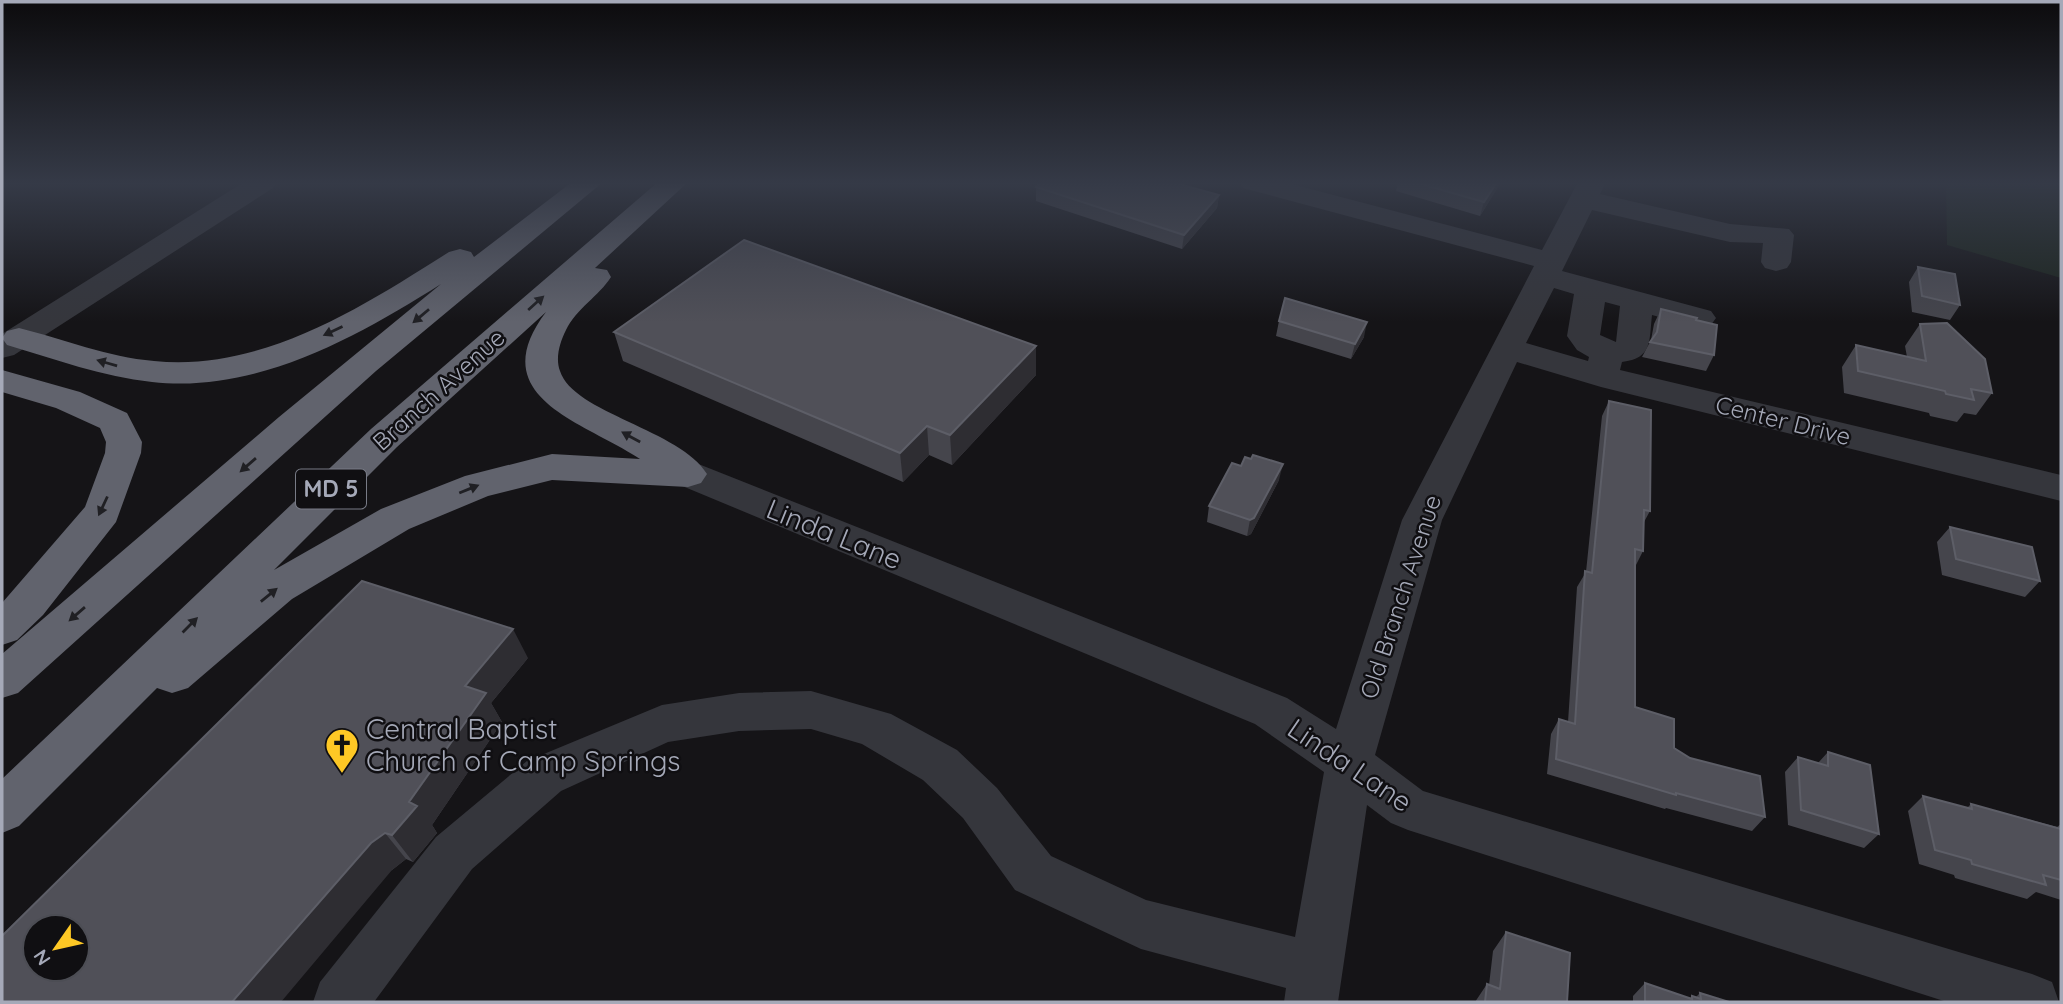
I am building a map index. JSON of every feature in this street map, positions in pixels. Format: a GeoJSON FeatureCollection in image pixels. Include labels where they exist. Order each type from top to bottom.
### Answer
{"type":"FeatureCollection","features":[{"type":"Feature","properties":{"kind":"highway"},"geometry":{"type":"LineString","coordinates":[[10,343],[122,368],[174,373],[219,370],[257,361],[296,347],[354,321],[506,229]]}},
{"type":"Feature","properties":{"kind":"highway","name":"MD 5"},"geometry":{"type":"LineString","coordinates":[[2,680],[375,355],[527,229]]}},
{"type":"Feature","properties":{"kind":"highway","name":"Branch Avenue"},"geometry":{"type":"LineString","coordinates":[[2,811],[384,438],[621,229]]}},
{"type":"Feature","properties":{"kind":"highway"},"geometry":{"type":"LineString","coordinates":[[640,229],[550,331],[541,361],[548,386],[568,406],[635,438],[688,474]]}},
{"type":"Feature","properties":{"kind":"highway"},"geometry":{"type":"LineString","coordinates":[[2,380],[68,400],[114,421],[124,442],[123,453],[102,512],[27,604],[2,628]]}},
{"type":"Feature","properties":{"kind":"highway"},"geometry":{"type":"LineString","coordinates":[[2,405],[68,400]]}},
{"type":"Feature","properties":{"kind":"highway"},"geometry":{"type":"LineString","coordinates":[[2,840],[173,673],[256,605],[276,589],[395,519],[478,485],[552,467],[688,474]]}},
{"type":"Feature","properties":{"kind":"street"},"geometry":{"type":"LineString","coordinates":[[10,343],[189,229]]}},
{"type":"Feature","properties":{"kind":"street"},"geometry":{"type":"LineString","coordinates":[[1412,229],[1548,269],[1591,289],[1700,318]]}},
{"type":"Feature","properties":{"kind":"street","name":"Old Branch Avenue"},"geometry":{"type":"LineString","coordinates":[[1314,986],[1349,762],[1422,520],[1444,470],[1568,229]]}},
{"type":"Feature","properties":{"kind":"street"},"geometry":{"type":"LineString","coordinates":[[1716,229],[1730,233],[1779,235],[1776,262]]}},
{"type":"Feature","properties":{"kind":"street"},"geometry":{"type":"LineString","coordinates":[[1591,289],[1583,335],[1604,365],[1632,347],[1637,301]]}},
{"type":"Feature","properties":{"kind":"street","name":"Center Drive"},"geometry":{"type":"LineString","coordinates":[[1506,348],[1604,365],[2061,488]]}},
{"type":"Feature","properties":{"kind":"street","name":"Linda Lane"},"geometry":{"type":"LineString","coordinates":[[688,474],[1271,712],[1349,762],[1408,808],[2032,1002]]}},
{"type":"Feature","properties":{"kind":"street"},"geometry":{"type":"LineString","coordinates":[[340,1002],[454,852],[544,776],[662,724],[739,712],[799,710],[810,710],[875,729],[940,765],[980,803],[1032,873],[1141,924],[1314,986]]}},
{"type":"Feature","properties":{"kind":"shaded area"},"geometry":{"type":"Polygon","coordinates":[[[1947,229],[2061,229],[2061,278],[1947,245],[1947,229]]]}},
{"type":"Feature","properties":{"kind":"building"},"geometry":{"type":"Polygon","coordinates":[[[1165,229],[1189,229],[1184,235],[1165,229]]]}},
{"type":"Feature","properties":{"kind":"building"},"geometry":{"type":"Polygon","coordinates":[[[744,240],[1036,346],[950,435],[927,426],[900,453],[614,332],[744,240]]]}},
{"type":"Feature","properties":{"kind":"building"},"geometry":{"type":"Polygon","coordinates":[[[1918,267],[1955,274],[1960,305],[1922,296],[1918,267]]]}},
{"type":"Feature","properties":{"kind":"building"},"geometry":{"type":"Polygon","coordinates":[[[1285,298],[1367,322],[1355,344],[1279,321],[1285,298]]]}},
{"type":"Feature","properties":{"kind":"building"},"geometry":{"type":"Polygon","coordinates":[[[1661,309],[1717,325],[1714,355],[1650,342],[1657,332],[1661,309]]]}},
{"type":"Feature","properties":{"kind":"building"},"geometry":{"type":"Polygon","coordinates":[[[1947,323],[1985,359],[1992,393],[1971,389],[1974,400],[1858,371],[1856,345],[1926,361],[1920,324],[1947,323]]]}},
{"type":"Feature","properties":{"kind":"building"},"geometry":{"type":"Polygon","coordinates":[[[1609,401],[1651,410],[1650,511],[1644,510],[1643,551],[1635,549],[1635,707],[1674,719],[1674,748],[1690,758],[1760,776],[1765,817],[1676,795],[1556,759],[1559,719],[1575,724],[1585,571],[1592,573],[1609,401]]]}},
{"type":"Feature","properties":{"kind":"building"},"geometry":{"type":"Polygon","coordinates":[[[1253,455],[1283,464],[1254,518],[1250,520],[1209,506],[1232,463],[1241,466],[1245,457],[1251,459],[1253,455]]]}},
{"type":"Feature","properties":{"kind":"building"},"geometry":{"type":"Polygon","coordinates":[[[1950,527],[2032,547],[2040,581],[1956,559],[1950,527]]]}},
{"type":"Feature","properties":{"kind":"building","name":"Central Baptist Church of Camp Springs"},"geometry":{"type":"Polygon","coordinates":[[[362,581],[513,629],[465,686],[486,693],[409,802],[417,806],[392,835],[385,833],[371,843],[232,1002],[2,1002],[2,936],[21,917],[21,983],[91,983],[91,913],[25,913],[362,581]]]}},
{"type":"Feature","properties":{"kind":"building"},"geometry":{"type":"Polygon","coordinates":[[[1828,752],[1870,765],[1879,834],[1801,810],[1798,757],[1828,766],[1828,752]]]}},
{"type":"Feature","properties":{"kind":"building"},"geometry":{"type":"Polygon","coordinates":[[[1923,796],[1972,809],[1971,804],[2061,829],[2061,880],[2043,875],[2046,885],[1972,864],[1971,860],[1935,850],[1923,796]]]}},
{"type":"Feature","properties":{"kind":"building"},"geometry":{"type":"Polygon","coordinates":[[[1506,932],[1570,953],[1567,1002],[1485,1002],[1487,984],[1500,989],[1506,932]]]}},
{"type":"Feature","properties":{"kind":"building"},"geometry":{"type":"Polygon","coordinates":[[[1645,983],[1692,999],[1692,996],[1701,999],[1700,993],[1729,1002],[1645,1002],[1645,983]]]}},
{"type":"Feature","properties":{"kind":"place","name":"Central Baptist Church of Camp Springs"},"geometry":{"type":"Point","coordinates":[342,775]}}]}
